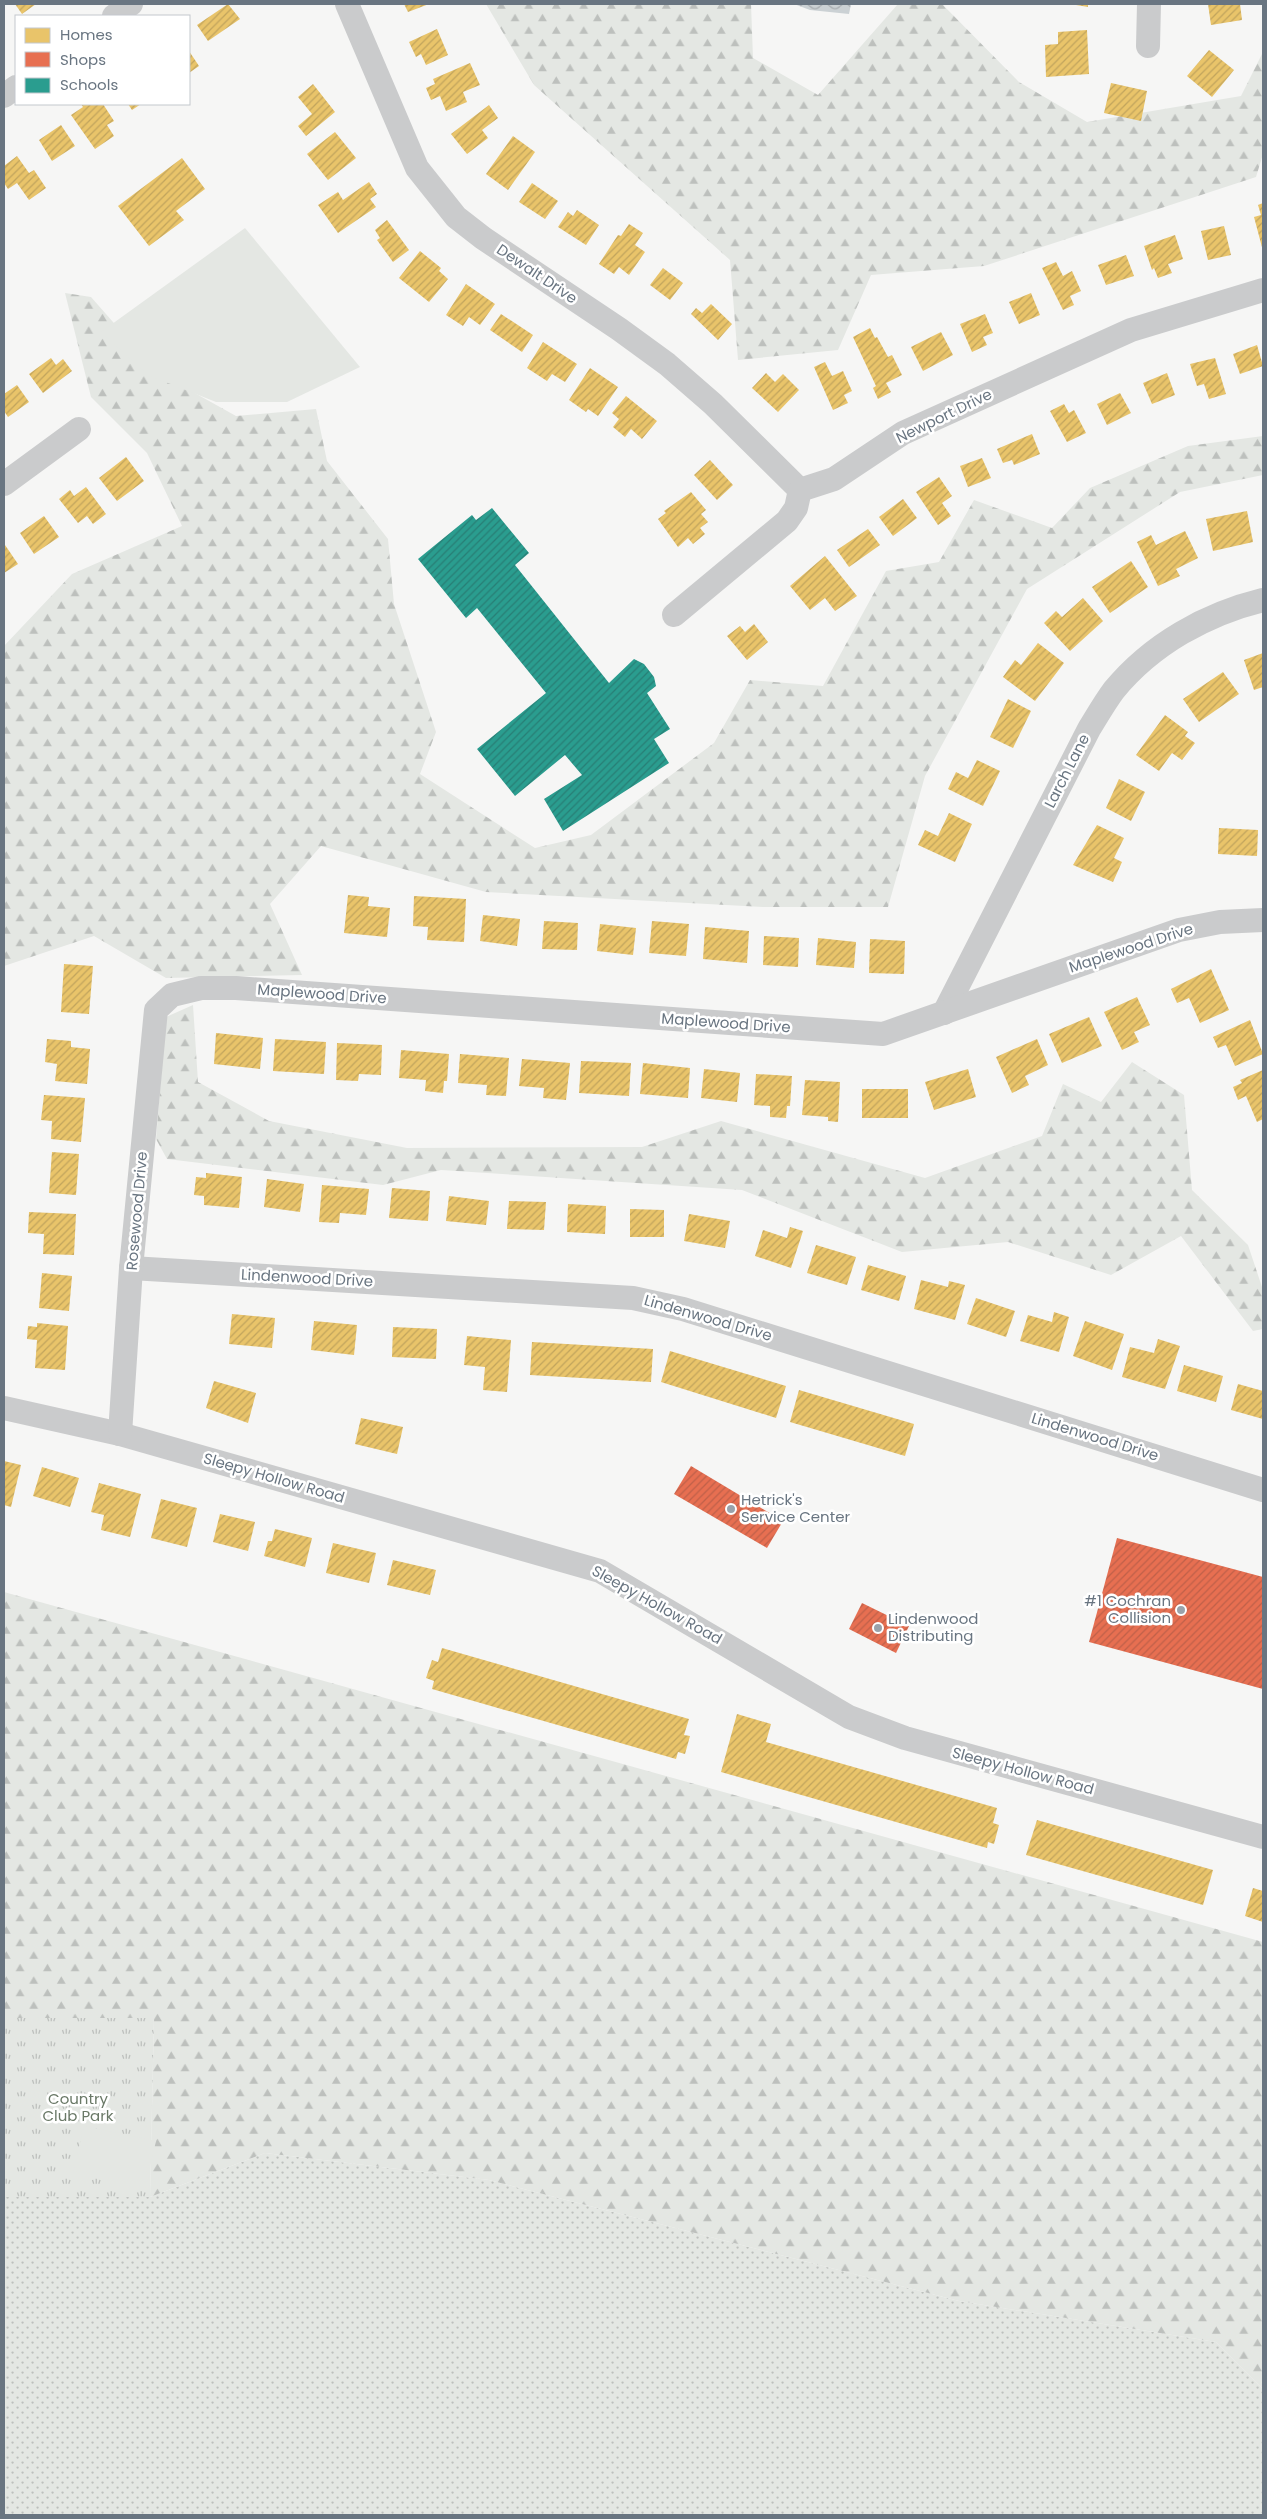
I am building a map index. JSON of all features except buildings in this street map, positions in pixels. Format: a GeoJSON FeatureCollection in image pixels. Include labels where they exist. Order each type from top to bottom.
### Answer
{"type":"FeatureCollection","features":[{"type":"Feature","properties":{"kind":"street"},"geometry":{"type":"LineString","coordinates":[[115,15],[131,4]]}},
{"type":"Feature","properties":{"kind":"street","name":"Dewalt Drive"},"geometry":{"type":"LineString","coordinates":[[347,4],[417,168],[456,217],[482,238],[667,364],[713,404],[800,490]]}},
{"type":"Feature","properties":{"kind":"street"},"geometry":{"type":"LineString","coordinates":[[1148,46],[1149,4]]}},
{"type":"Feature","properties":{"kind":"street"},"geometry":{"type":"LineString","coordinates":[[4,96],[15,88]]}},
{"type":"Feature","properties":{"kind":"street","name":"Newport Drive"},"geometry":{"type":"LineString","coordinates":[[800,490],[834,479],[903,433],[1131,330],[1263,290]]}},
{"type":"Feature","properties":{"kind":"street"},"geometry":{"type":"LineString","coordinates":[[4,484],[79,428]]}},
{"type":"Feature","properties":{"kind":"street"},"geometry":{"type":"LineString","coordinates":[[674,615],[787,521],[796,508],[800,490]]}},
{"type":"Feature","properties":{"kind":"street","name":"Larch Lane"},"geometry":{"type":"LineString","coordinates":[[944,1013],[1089,729],[1114,691],[1145,658],[1186,631],[1233,608],[1263,600]]}},
{"type":"Feature","properties":{"kind":"street","name":"Maplewood Drive"},"geometry":{"type":"LineString","coordinates":[[172,995],[200,988],[236,988],[883,1034],[1179,930],[1220,922],[1263,920]]}},
{"type":"Feature","properties":{"kind":"street","name":"Rosewood Drive"},"geometry":{"type":"LineString","coordinates":[[120,1434],[131,1268],[156,1010],[172,995]]}},
{"type":"Feature","properties":{"kind":"street","name":"Lindenwood Drive"},"geometry":{"type":"LineString","coordinates":[[131,1268],[633,1298],[683,1308],[1263,1490]]}},
{"type":"Feature","properties":{"kind":"street","name":"Sleepy Hollow Road"},"geometry":{"type":"LineString","coordinates":[[4,1408],[120,1434],[600,1571],[849,1717],[905,1738],[1263,1837]]}},
{"type":"Feature","properties":{"kind":"green space"},"geometry":{"type":"Polygon","coordinates":[[[486,4],[751,4],[753,58],[818,95],[898,4],[942,4],[1019,82],[1087,122],[1241,96],[1263,52],[1263,154],[1256,177],[984,266],[871,275],[838,350],[738,360],[730,260],[534,85],[486,4]]]}},
{"type":"Feature","properties":{"kind":"green space"},"geometry":{"type":"Polygon","coordinates":[[[245,228],[360,367],[287,402],[216,402],[148,375],[101,332],[245,228]]]}},
{"type":"Feature","properties":{"kind":"green space"},"geometry":{"type":"Polygon","coordinates":[[[65,293],[91,297],[157,372],[236,416],[316,409],[327,461],[388,539],[394,604],[436,732],[420,774],[535,848],[591,835],[714,743],[750,680],[823,686],[886,571],[939,562],[974,500],[1052,528],[1090,488],[1188,446],[1263,436],[1263,475],[1180,492],[1027,589],[925,776],[888,907],[763,907],[486,892],[321,846],[270,904],[302,975],[166,978],[94,936],[4,966],[4,646],[72,574],[182,526],[147,453],[91,397],[65,293]]]}},
{"type":"Feature","properties":{"kind":"green space"},"geometry":{"type":"Polygon","coordinates":[[[193,1005],[198,1082],[269,1121],[407,1148],[642,1147],[721,1121],[925,1178],[1042,1136],[1063,1084],[1101,1102],[1132,1062],[1184,1095],[1192,1190],[1248,1245],[1263,1290],[1263,1329],[1253,1331],[1181,1236],[1111,1275],[1008,1242],[902,1252],[742,1190],[441,1170],[383,1185],[167,1159],[156,1139],[166,1017],[193,1005]]]}},
{"type":"Feature","properties":{"kind":"green space"},"geometry":{"type":"Polygon","coordinates":[[[4,1592],[1263,1942],[1263,2389],[1216,2342],[959,2301],[489,2180],[265,2153],[150,2197],[154,2019],[4,2018],[4,1592]]]}},
{"type":"Feature","properties":{"kind":"green space","name":"Country Club Park"},"geometry":{"type":"Polygon","coordinates":[[[4,2018],[154,2018],[150,2197],[4,2197],[4,2018]]]}},
{"type":"Feature","properties":{"kind":"green space"},"geometry":{"type":"Polygon","coordinates":[[[84,2126],[156,2141],[145,2189],[73,2173],[84,2126]]]}},
{"type":"Feature","properties":{"kind":"green space"},"geometry":{"type":"Polygon","coordinates":[[[265,2153],[489,2180],[959,2301],[1216,2342],[1263,2389],[1263,2515],[4,2515],[4,2197],[150,2197],[265,2153]]]}},
{"type":"Feature","properties":{"kind":"water"},"geometry":{"type":"Polygon","coordinates":[[[794,4],[851,4],[849,14],[810,10],[794,4]]]}},
{"type":"Feature","properties":{"kind":"place","name":"Hetrick's Service Center"},"geometry":{"type":"Point","coordinates":[731,1509]}},
{"type":"Feature","properties":{"kind":"place","name":"#1 Cochran Collision"},"geometry":{"type":"Point","coordinates":[1181,1610]}},
{"type":"Feature","properties":{"kind":"place","name":"Lindenwood Distributing"},"geometry":{"type":"Point","coordinates":[878,1628]}}]}
